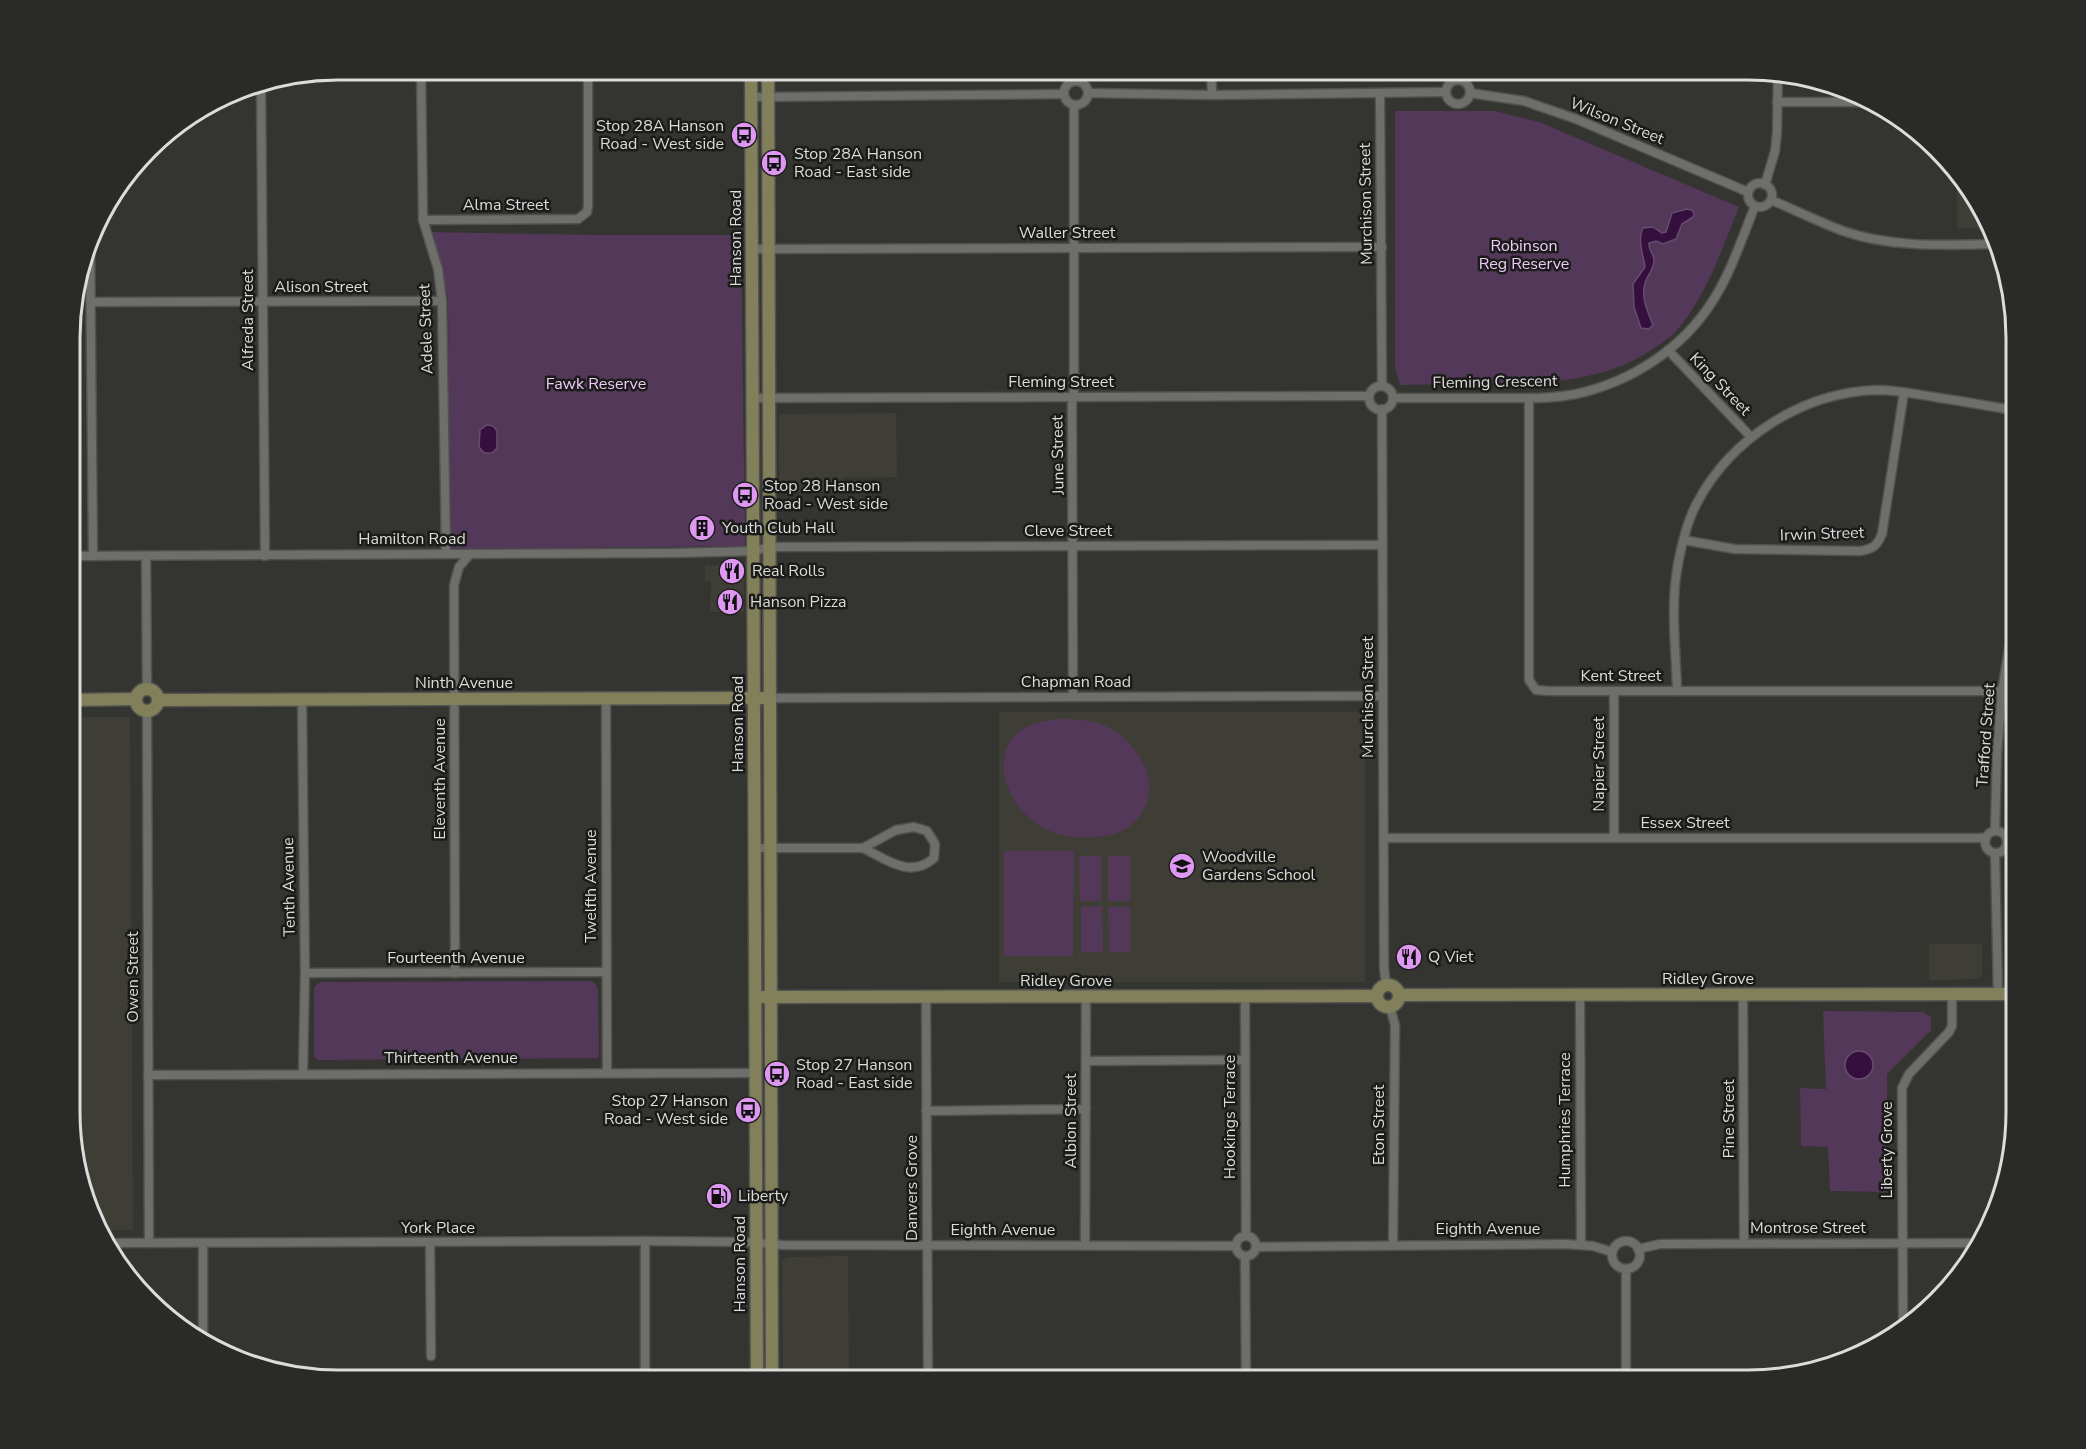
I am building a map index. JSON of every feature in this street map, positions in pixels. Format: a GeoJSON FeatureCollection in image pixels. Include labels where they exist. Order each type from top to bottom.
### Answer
{"type":"FeatureCollection","features":[{"type":"Feature","properties":{"kind":"main road","name":"Hanson Road"},"geometry":{"type":"LineString","coordinates":[[751,80],[757,1370]]}},
{"type":"Feature","properties":{"kind":"main road","name":"Hanson Road"},"geometry":{"type":"LineString","coordinates":[[768,80],[772,1370]]}},
{"type":"Feature","properties":{"kind":"main road"},"geometry":{"type":"LineString","coordinates":[[147,689],[156,694],[158,700],[156,706],[147,711],[140,709],[136,699],[138,693],[147,689]]}},
{"type":"Feature","properties":{"kind":"main road","name":"Ninth Avenue"},"geometry":{"type":"LineString","coordinates":[[158,700],[769,698]]}},
{"type":"Feature","properties":{"kind":"main road"},"geometry":{"type":"LineString","coordinates":[[80,700],[136,699]]}},
{"type":"Feature","properties":{"kind":"main road"},"geometry":{"type":"LineString","coordinates":[[1386,984],[1395,987],[1400,995],[1398,1001],[1390,1007],[1379,1002],[1377,996],[1381,987],[1386,984]]}},
{"type":"Feature","properties":{"kind":"main road","name":"Ridley Grove"},"geometry":{"type":"LineString","coordinates":[[1400,995],[2006,994]]}},
{"type":"Feature","properties":{"kind":"main road","name":"Ridley Grove"},"geometry":{"type":"LineString","coordinates":[[756,997],[1377,996]]}},
{"type":"Feature","properties":{"kind":"main road"},"geometry":{"type":"LineString","coordinates":[[755,1073],[771,1081]]}},
{"type":"Feature","properties":{"kind":"street","name":"Adele Street"},"geometry":{"type":"LineString","coordinates":[[421,80],[423,220],[438,269],[442,302],[446,554]]}},
{"type":"Feature","properties":{"kind":"street","name":"Alma Street"},"geometry":{"type":"LineString","coordinates":[[423,220],[578,219],[587,212],[588,80]]}},
{"type":"Feature","properties":{"kind":"street"},"geometry":{"type":"LineString","coordinates":[[1211,80],[1212,95]]}},
{"type":"Feature","properties":{"kind":"street"},"geometry":{"type":"LineString","coordinates":[[1457,80],[1467,84],[1470,93],[1467,100],[1456,103],[1449,100],[1446,92],[1448,85],[1457,80]]}},
{"type":"Feature","properties":{"kind":"street"},"geometry":{"type":"LineString","coordinates":[[1077,81],[1085,85],[1088,93],[1085,102],[1074,105],[1064,94],[1066,87],[1077,81]]}},
{"type":"Feature","properties":{"kind":"street"},"geometry":{"type":"LineString","coordinates":[[1765,185],[1775,151],[1778,81]]}},
{"type":"Feature","properties":{"kind":"street","name":"Alfreda Street"},"geometry":{"type":"LineString","coordinates":[[261,91],[265,555]]}},
{"type":"Feature","properties":{"kind":"street"},"geometry":{"type":"LineString","coordinates":[[1088,93],[1212,95],[1446,92]]}},
{"type":"Feature","properties":{"kind":"street","name":"Wilson Street"},"geometry":{"type":"LineString","coordinates":[[1470,93],[1524,101],[1576,119],[1748,192]]}},
{"type":"Feature","properties":{"kind":"street"},"geometry":{"type":"LineString","coordinates":[[751,98],[1064,94]]}},
{"type":"Feature","properties":{"kind":"street","name":"Murchison Street"},"geometry":{"type":"LineString","coordinates":[[1380,94],[1382,386]]}},
{"type":"Feature","properties":{"kind":"street"},"geometry":{"type":"LineString","coordinates":[[1777,102],[1854,102]]}},
{"type":"Feature","properties":{"kind":"street","name":"June Street"},"geometry":{"type":"LineString","coordinates":[[1073,697],[1074,105]]}},
{"type":"Feature","properties":{"kind":"street"},"geometry":{"type":"LineString","coordinates":[[1765,185],[1753,185],[1748,192],[1750,202],[1762,207],[1771,200]]}},
{"type":"Feature","properties":{"kind":"street"},"geometry":{"type":"LineString","coordinates":[[1765,185],[1771,193],[1771,200]]}},
{"type":"Feature","properties":{"kind":"street"},"geometry":{"type":"LineString","coordinates":[[1771,200],[1845,232],[1921,245],[1989,244]]}},
{"type":"Feature","properties":{"kind":"street","name":"Fleming Crescent"},"geometry":{"type":"LineString","coordinates":[[1393,398],[1529,398],[1574,394],[1629,376],[1682,338],[1713,301],[1755,206]]}},
{"type":"Feature","properties":{"kind":"street","name":"Waller Street"},"geometry":{"type":"LineString","coordinates":[[752,249],[1382,247]]}},
{"type":"Feature","properties":{"kind":"street"},"geometry":{"type":"LineString","coordinates":[[91,262],[93,556]]}},
{"type":"Feature","properties":{"kind":"street","name":"Alison Street"},"geometry":{"type":"LineString","coordinates":[[92,302],[442,302]]}},
{"type":"Feature","properties":{"kind":"street","name":"King Street"},"geometry":{"type":"LineString","coordinates":[[1668,350],[1751,437]]}},
{"type":"Feature","properties":{"kind":"street"},"geometry":{"type":"LineString","coordinates":[[1382,386],[1390,389],[1393,398],[1390,406],[1382,409],[1372,405],[1370,396],[1376,387],[1382,386]]}},
{"type":"Feature","properties":{"kind":"street"},"geometry":{"type":"LineString","coordinates":[[1677,691],[1675,595],[1678,564],[1688,523],[1697,503],[1713,478],[1751,437],[1773,422],[1821,400],[1851,392],[1879,390],[1904,392],[2006,409]]}},
{"type":"Feature","properties":{"kind":"street","name":"Irwin Street"},"geometry":{"type":"LineString","coordinates":[[1684,540],[1734,549],[1766,551],[1871,549],[1878,544],[1882,534],[1904,392]]}},
{"type":"Feature","properties":{"kind":"street","name":"Fleming Street"},"geometry":{"type":"LineString","coordinates":[[753,398],[1370,396]]}},
{"type":"Feature","properties":{"kind":"street","name":"Kent Street"},"geometry":{"type":"LineString","coordinates":[[1529,398],[1529,680],[1536,690],[2002,692]]}},
{"type":"Feature","properties":{"kind":"street","name":"Murchison Street"},"geometry":{"type":"LineString","coordinates":[[1382,409],[1382,696],[1386,984]]}},
{"type":"Feature","properties":{"kind":"street","name":"Cleve Street"},"geometry":{"type":"LineString","coordinates":[[754,551],[769,547],[1382,545]]}},
{"type":"Feature","properties":{"kind":"street","name":"Hamilton Road"},"geometry":{"type":"LineString","coordinates":[[80,556],[754,551]]}},
{"type":"Feature","properties":{"kind":"street","name":"Eleventh Avenue"},"geometry":{"type":"LineString","coordinates":[[455,973],[454,585],[459,567],[470,554]]}},
{"type":"Feature","properties":{"kind":"street"},"geometry":{"type":"LineString","coordinates":[[146,557],[147,689]]}},
{"type":"Feature","properties":{"kind":"street","name":"Trafford Street"},"geometry":{"type":"LineString","coordinates":[[1995,831],[1997,754],[2006,668]]}},
{"type":"Feature","properties":{"kind":"street","name":"Napier Street"},"geometry":{"type":"LineString","coordinates":[[1614,691],[1614,838]]}},
{"type":"Feature","properties":{"kind":"street","name":"Chapman Road"},"geometry":{"type":"LineString","coordinates":[[769,698],[1382,696]]}},
{"type":"Feature","properties":{"kind":"street","name":"Twelfth Avenue"},"geometry":{"type":"LineString","coordinates":[[606,699],[607,1072]]}},
{"type":"Feature","properties":{"kind":"street","name":"Tenth Avenue"},"geometry":{"type":"LineString","coordinates":[[302,700],[305,973],[303,1073]]}},
{"type":"Feature","properties":{"kind":"street","name":"Owen Street"},"geometry":{"type":"LineString","coordinates":[[147,711],[149,1243]]}},
{"type":"Feature","properties":{"kind":"street"},"geometry":{"type":"LineString","coordinates":[[755,848],[863,848],[908,869],[925,867],[934,858],[935,844],[927,831],[914,827],[896,830],[863,848]]}},
{"type":"Feature","properties":{"kind":"street"},"geometry":{"type":"LineString","coordinates":[[1995,831],[2004,834],[2006,845],[2002,851],[1995,853],[1987,849],[1986,838],[1995,831]]}},
{"type":"Feature","properties":{"kind":"street","name":"Essex Street"},"geometry":{"type":"LineString","coordinates":[[1383,838],[1986,838]]}},
{"type":"Feature","properties":{"kind":"street"},"geometry":{"type":"LineString","coordinates":[[1995,853],[1998,994]]}},
{"type":"Feature","properties":{"kind":"street","name":"Fourteenth Avenue"},"geometry":{"type":"LineString","coordinates":[[305,973],[606,972]]}},
{"type":"Feature","properties":{"kind":"street","name":"Humphries Terrace"},"geometry":{"type":"LineString","coordinates":[[1580,995],[1581,1244]]}},
{"type":"Feature","properties":{"kind":"street","name":"Pine Street"},"geometry":{"type":"LineString","coordinates":[[1743,995],[1744,1242]]}},
{"type":"Feature","properties":{"kind":"street","name":"Liberty Grove"},"geometry":{"type":"LineString","coordinates":[[1903,1318],[1902,1088],[1909,1074],[1949,1032],[1952,1026],[1952,995]]}},
{"type":"Feature","properties":{"kind":"street","name":"Danvers Grove"},"geometry":{"type":"LineString","coordinates":[[926,997],[928,1370]]}},
{"type":"Feature","properties":{"kind":"street","name":"Hookings Terrace"},"geometry":{"type":"LineString","coordinates":[[1245,997],[1246,1236]]}},
{"type":"Feature","properties":{"kind":"street","name":"Albion Street"},"geometry":{"type":"LineString","coordinates":[[1085,1244],[1086,998]]}},
{"type":"Feature","properties":{"kind":"street","name":"Eton Street"},"geometry":{"type":"LineString","coordinates":[[1390,1007],[1395,1025],[1393,1245]]}},
{"type":"Feature","properties":{"kind":"street"},"geometry":{"type":"LineString","coordinates":[[1086,1061],[1245,1060]]}},
{"type":"Feature","properties":{"kind":"street","name":"Thirteenth Avenue"},"geometry":{"type":"LineString","coordinates":[[148,1075],[755,1073]]}},
{"type":"Feature","properties":{"kind":"street"},"geometry":{"type":"LineString","coordinates":[[926,1111],[1086,1109]]}},
{"type":"Feature","properties":{"kind":"street"},"geometry":{"type":"LineString","coordinates":[[1246,1236],[1254,1242],[1256,1247],[1254,1251],[1245,1256],[1240,1255],[1236,1246],[1241,1237],[1246,1236]]}},
{"type":"Feature","properties":{"kind":"street"},"geometry":{"type":"LineString","coordinates":[[645,1241],[645,1370]]}},
{"type":"Feature","properties":{"kind":"street","name":"York Place"},"geometry":{"type":"LineString","coordinates":[[116,1243],[645,1241],[771,1245]]}},
{"type":"Feature","properties":{"kind":"street"},"geometry":{"type":"LineString","coordinates":[[1626,1241],[1638,1249],[1640,1258],[1638,1263],[1621,1269],[1614,1262],[1612,1252],[1617,1244],[1626,1241]]}},
{"type":"Feature","properties":{"kind":"street","name":"Montrose Street"},"geometry":{"type":"LineString","coordinates":[[1638,1249],[1660,1244],[1744,1242],[1970,1243]]}},
{"type":"Feature","properties":{"kind":"street"},"geometry":{"type":"LineString","coordinates":[[203,1332],[204,1243]]}},
{"type":"Feature","properties":{"kind":"street"},"geometry":{"type":"LineString","coordinates":[[430,1243],[431,1356]]}},
{"type":"Feature","properties":{"kind":"street","name":"Eighth Avenue"},"geometry":{"type":"LineString","coordinates":[[1256,1247],[1581,1244],[1612,1252]]}},
{"type":"Feature","properties":{"kind":"street","name":"Eighth Avenue"},"geometry":{"type":"LineString","coordinates":[[771,1245],[1236,1246]]}},
{"type":"Feature","properties":{"kind":"street"},"geometry":{"type":"LineString","coordinates":[[1245,1256],[1246,1370]]}},
{"type":"Feature","properties":{"kind":"street"},"geometry":{"type":"LineString","coordinates":[[1626,1269],[1626,1370]]}},
{"type":"Feature","properties":{"kind":"shaded area"},"geometry":{"type":"Polygon","coordinates":[[[1957,186],[1982,228],[1957,228],[1957,186]]]}},
{"type":"Feature","properties":{"kind":"shaded area"},"geometry":{"type":"Polygon","coordinates":[[[1692,210],[1693,217],[1682,224],[1676,239],[1663,244],[1656,241],[1649,243],[1654,263],[1645,284],[1644,296],[1653,325],[1649,329],[1641,328],[1634,307],[1633,284],[1645,267],[1641,232],[1643,228],[1653,227],[1662,233],[1666,232],[1672,213],[1692,210]]]}},
{"type":"Feature","properties":{"kind":"shaded area"},"geometry":{"type":"Polygon","coordinates":[[[896,413],[897,477],[842,478],[841,492],[779,492],[779,414],[896,413]]]}},
{"type":"Feature","properties":{"kind":"shaded area"},"geometry":{"type":"Polygon","coordinates":[[[487,425],[493,426],[497,431],[497,448],[492,453],[484,453],[479,447],[480,430],[487,425]]]}},
{"type":"Feature","properties":{"kind":"shaded area"},"geometry":{"type":"Polygon","coordinates":[[[80,480],[81,480],[80,539],[80,480]]]}},
{"type":"Feature","properties":{"kind":"shaded area"},"geometry":{"type":"Polygon","coordinates":[[[705,565],[741,566],[744,570],[744,612],[710,612],[711,582],[705,581],[705,565]]]}},
{"type":"Feature","properties":{"kind":"shaded area","name":"Woodville Gardens School"},"geometry":{"type":"Polygon","coordinates":[[[999,712],[1365,712],[1365,982],[999,982],[999,712]]]}},
{"type":"Feature","properties":{"kind":"shaded area"},"geometry":{"type":"Polygon","coordinates":[[[80,717],[130,717],[133,1230],[108,1230],[106,1226],[88,1178],[80,1128],[80,717]]]}},
{"type":"Feature","properties":{"kind":"shaded area"},"geometry":{"type":"Polygon","coordinates":[[[1929,944],[1982,944],[1982,975],[1979,979],[1929,980],[1929,944]]]}},
{"type":"Feature","properties":{"kind":"shaded area"},"geometry":{"type":"Polygon","coordinates":[[[1859,1051],[1869,1055],[1873,1065],[1869,1075],[1859,1079],[1849,1075],[1845,1065],[1849,1055],[1859,1051]]]}},
{"type":"Feature","properties":{"kind":"shaded area"},"geometry":{"type":"Polygon","coordinates":[[[848,1256],[849,1370],[783,1370],[782,1261],[787,1257],[848,1256]]]}},
{"type":"Feature","properties":{"kind":"green space","name":"Robinson Reg Reserve"},"geometry":{"type":"Polygon","coordinates":[[[1395,111],[1495,111],[1539,122],[1739,207],[1713,271],[1697,301],[1674,334],[1639,358],[1620,367],[1580,378],[1538,382],[1400,385],[1395,367],[1395,111]]]}},
{"type":"Feature","properties":{"kind":"green space","name":"Fawk Reserve"},"geometry":{"type":"Polygon","coordinates":[[[429,232],[741,235],[745,546],[450,549],[448,299],[429,232]]]}},
{"type":"Feature","properties":{"kind":"green space"},"geometry":{"type":"Polygon","coordinates":[[[1060,719],[1088,721],[1107,727],[1126,740],[1142,761],[1149,785],[1146,803],[1137,819],[1123,830],[1098,837],[1074,837],[1052,832],[1032,820],[1021,810],[1013,797],[1004,769],[1005,754],[1010,741],[1030,725],[1060,719]]]}},
{"type":"Feature","properties":{"kind":"green space"},"geometry":{"type":"Polygon","coordinates":[[[1004,851],[1074,851],[1073,956],[1004,956],[1004,851]]]}},
{"type":"Feature","properties":{"kind":"green space"},"geometry":{"type":"Polygon","coordinates":[[[1079,856],[1101,856],[1101,901],[1080,901],[1079,856]]]}},
{"type":"Feature","properties":{"kind":"green space"},"geometry":{"type":"Polygon","coordinates":[[[1108,856],[1130,856],[1130,901],[1108,901],[1108,856]]]}},
{"type":"Feature","properties":{"kind":"green space"},"geometry":{"type":"Polygon","coordinates":[[[1102,906],[1103,952],[1081,952],[1081,907],[1102,906]]]}},
{"type":"Feature","properties":{"kind":"green space"},"geometry":{"type":"Polygon","coordinates":[[[1108,907],[1130,907],[1130,952],[1109,952],[1108,907]]]}},
{"type":"Feature","properties":{"kind":"green space"},"geometry":{"type":"Polygon","coordinates":[[[591,981],[596,984],[598,990],[599,1054],[597,1058],[318,1060],[314,1056],[314,988],[321,982],[591,981]]]}},
{"type":"Feature","properties":{"kind":"green space"},"geometry":{"type":"Polygon","coordinates":[[[1823,1011],[1923,1012],[1931,1017],[1931,1030],[1887,1074],[1887,1192],[1830,1191],[1828,1147],[1801,1146],[1800,1088],[1826,1089],[1823,1011]]]}},
{"type":"Feature","properties":{"kind":"place","name":"Stop 28A Hanson Road - West side"},"geometry":{"type":"Point","coordinates":[744,135]}},
{"type":"Feature","properties":{"kind":"place","name":"Stop 28A Hanson Road - East side"},"geometry":{"type":"Point","coordinates":[774,163]}},
{"type":"Feature","properties":{"kind":"place","name":"Stop 28 Hanson Road - West side"},"geometry":{"type":"Point","coordinates":[745,495]}},
{"type":"Feature","properties":{"kind":"place","name":"Youth Club Hall"},"geometry":{"type":"Point","coordinates":[702,528]}},
{"type":"Feature","properties":{"kind":"place","name":"Real Rolls"},"geometry":{"type":"Point","coordinates":[732,571]}},
{"type":"Feature","properties":{"kind":"place","name":"Hanson Pizza"},"geometry":{"type":"Point","coordinates":[730,602]}},
{"type":"Feature","properties":{"kind":"place","name":"Woodville Gardens School"},"geometry":{"type":"Point","coordinates":[1182,866]}},
{"type":"Feature","properties":{"kind":"place","name":"Q Viet"},"geometry":{"type":"Point","coordinates":[1409,957]}},
{"type":"Feature","properties":{"kind":"place","name":"Stop 27 Hanson Road - East side"},"geometry":{"type":"Point","coordinates":[777,1074]}},
{"type":"Feature","properties":{"kind":"place","name":"Stop 27 Hanson Road - West side"},"geometry":{"type":"Point","coordinates":[748,1110]}},
{"type":"Feature","properties":{"kind":"place","name":"Liberty"},"geometry":{"type":"Point","coordinates":[719,1196]}}]}
